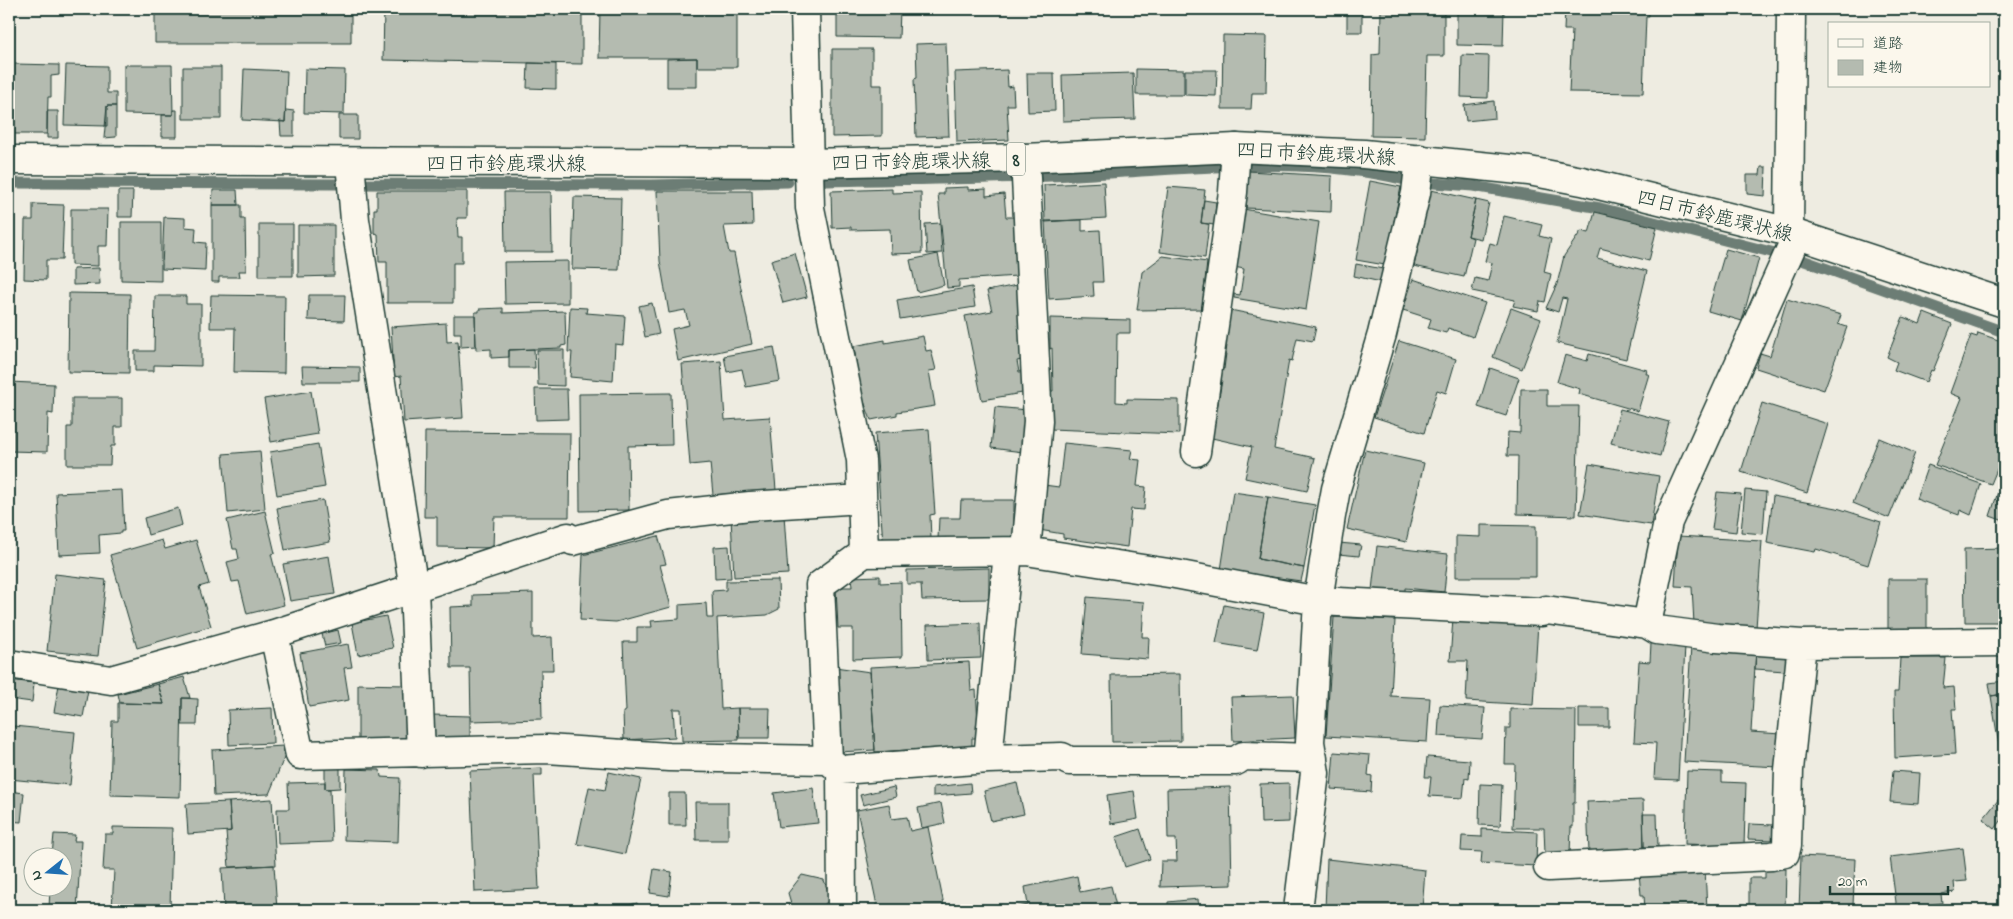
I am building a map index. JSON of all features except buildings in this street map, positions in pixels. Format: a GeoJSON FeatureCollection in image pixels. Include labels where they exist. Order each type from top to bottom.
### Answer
{"type":"FeatureCollection","features":[{"type":"Feature","properties":{"kind":"street"},"geometry":{"type":"LineString","coordinates":[[805,9],[808,163],[813,226],[861,460],[864,553]]}},
{"type":"Feature","properties":{"kind":"street"},"geometry":{"type":"LineString","coordinates":[[1647,624],[1668,522],[1776,280],[1794,235],[1791,9]]}},
{"type":"Feature","properties":{"kind":"street"},"geometry":{"type":"LineString","coordinates":[[1196,452],[1233,192],[1236,148]]}},
{"type":"Feature","properties":{"kind":"street","name":"四日市鈴鹿環状線"},"geometry":{"type":"LineString","coordinates":[[9,160],[350,164],[808,163],[1026,160],[1236,148],[1420,159],[1529,171],[1582,181],[1794,235],[2004,303]]}},
{"type":"Feature","properties":{"kind":"street"},"geometry":{"type":"LineString","coordinates":[[1298,910],[1315,773],[1310,742],[1318,601],[1336,489],[1382,334],[1416,193],[1420,159]]}},
{"type":"Feature","properties":{"kind":"street"},"geometry":{"type":"LineString","coordinates":[[988,759],[1017,552],[1038,421],[1026,160]]}},
{"type":"Feature","properties":{"kind":"street"},"geometry":{"type":"LineString","coordinates":[[350,164],[354,210],[414,589],[422,753]]}},
{"type":"Feature","properties":{"kind":"street"},"geometry":{"type":"LineString","coordinates":[[9,664],[111,680],[274,634],[568,537],[573,541],[668,515],[750,506],[862,499]]}},
{"type":"Feature","properties":{"kind":"street"},"geometry":{"type":"LineString","coordinates":[[842,910],[835,765],[820,585],[864,553],[1017,552],[1175,574],[1318,601],[1542,612],[1546,610],[1647,624],[1657,630],[1717,638],[1802,644],[2004,642]]}},
{"type":"Feature","properties":{"kind":"street"},"geometry":{"type":"LineString","coordinates":[[274,634],[300,755],[547,749],[835,765],[1062,757],[1069,761],[1236,761],[1243,756],[1313,758]]}},
{"type":"Feature","properties":{"kind":"street"},"geometry":{"type":"LineString","coordinates":[[1548,867],[1772,856],[1785,853],[1789,770],[1802,644]]}},
{"type":"Feature","properties":{"kind":"waterway"},"geometry":{"type":"LineString","coordinates":[[828,181],[1027,177],[1250,166],[1328,168],[1367,172],[1405,180]]}},
{"type":"Feature","properties":{"kind":"waterway"},"geometry":{"type":"LineString","coordinates":[[9,183],[651,185],[788,182]]}},
{"type":"Feature","properties":{"kind":"waterway"},"geometry":{"type":"LineString","coordinates":[[1433,183],[1473,186],[1600,208],[1802,260],[2004,332]]}}]}
